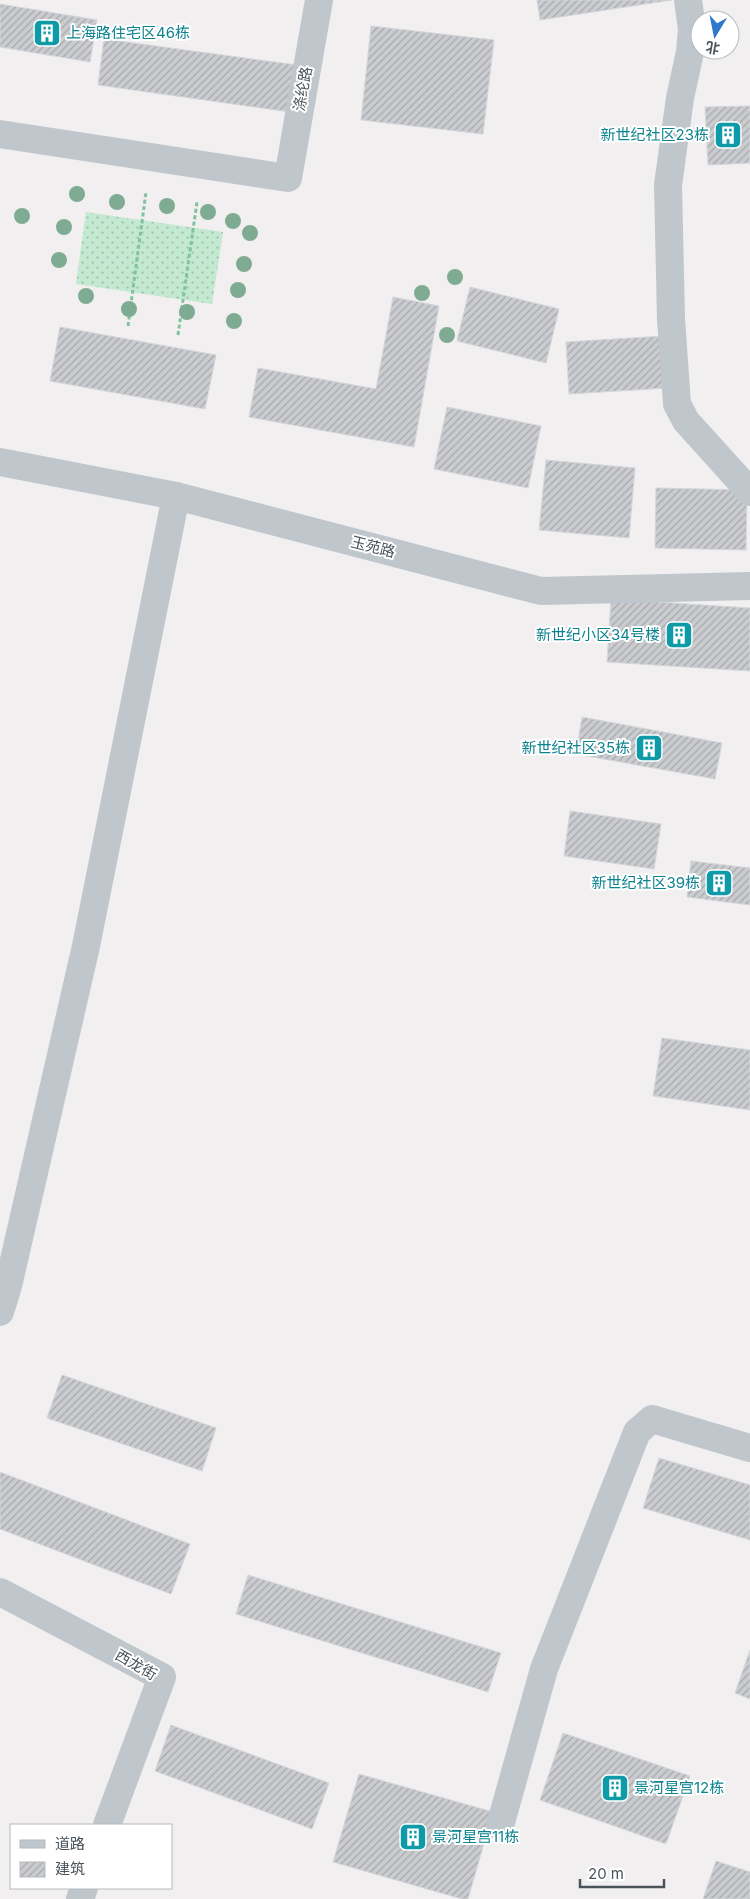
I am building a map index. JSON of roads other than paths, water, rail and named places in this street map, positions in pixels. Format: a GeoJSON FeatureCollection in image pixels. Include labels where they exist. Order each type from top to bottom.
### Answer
{"type":"FeatureCollection","features":[{"type":"Feature","properties":{"kind":"street","name":"涤纶路"},"geometry":{"type":"LineString","coordinates":[[0,134],[288,178],[319,0]]}},
{"type":"Feature","properties":{"kind":"street"},"geometry":{"type":"LineString","coordinates":[[688,0],[692,29],[690,52],[680,98],[668,185],[670,319],[677,404],[686,421],[750,492]]}},
{"type":"Feature","properties":{"kind":"street","name":"玉苑路"},"geometry":{"type":"LineString","coordinates":[[0,462],[176,496],[541,591],[750,586]]}},
{"type":"Feature","properties":{"kind":"street"},"geometry":{"type":"LineString","coordinates":[[0,1312],[8,1286],[86,946],[176,496]]}},
{"type":"Feature","properties":{"kind":"street"},"geometry":{"type":"LineString","coordinates":[[500,1826],[544,1669],[637,1432],[652,1419],[750,1448]]}},
{"type":"Feature","properties":{"kind":"street","name":"西龙街"},"geometry":{"type":"LineString","coordinates":[[0,1592],[162,1677],[107,1824]]}},
{"type":"Feature","properties":{"kind":"place","name":"上海路住宅区46栋"},"geometry":{"type":"Point","coordinates":[47,33]}},
{"type":"Feature","properties":{"kind":"place","name":"新世纪社区23栋"},"geometry":{"type":"Point","coordinates":[728,135]}},
{"type":"Feature","properties":{"kind":"place","name":"新世纪小区34号楼"},"geometry":{"type":"Point","coordinates":[679,635]}},
{"type":"Feature","properties":{"kind":"place","name":"新世纪社区35栋"},"geometry":{"type":"Point","coordinates":[649,748]}},
{"type":"Feature","properties":{"kind":"place","name":"新世纪社区39栋"},"geometry":{"type":"Point","coordinates":[719,883]}},
{"type":"Feature","properties":{"kind":"place","name":"景河星宫12栋"},"geometry":{"type":"Point","coordinates":[615,1788]}},
{"type":"Feature","properties":{"kind":"place","name":"景河星宫11栋"},"geometry":{"type":"Point","coordinates":[413,1837]}}]}
